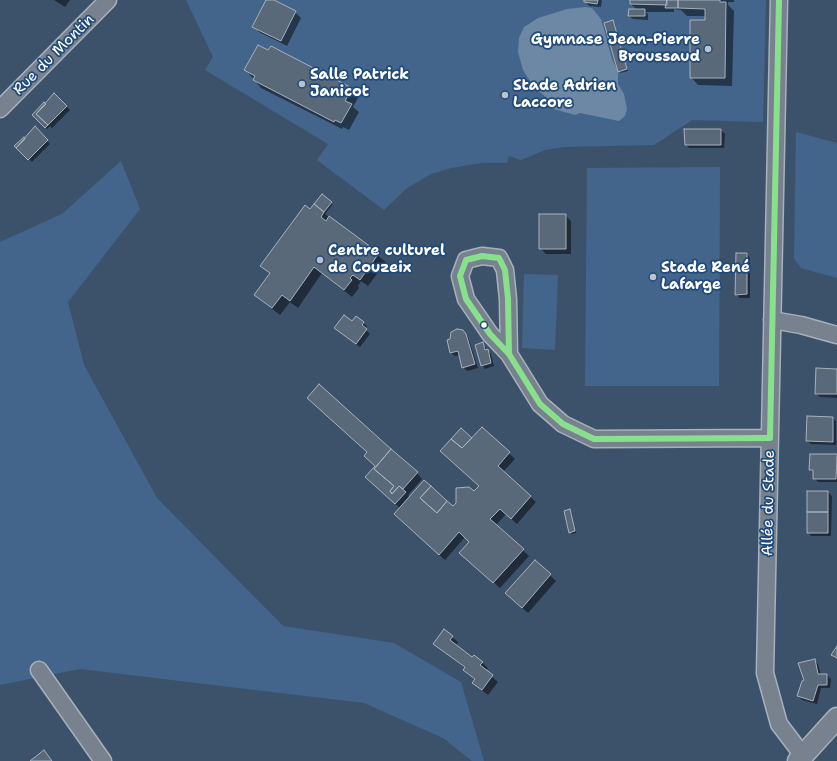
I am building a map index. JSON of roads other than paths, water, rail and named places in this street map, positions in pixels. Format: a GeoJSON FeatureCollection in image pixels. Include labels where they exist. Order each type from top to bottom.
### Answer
{"type":"FeatureCollection","features":[{"type":"Feature","properties":{"kind":"street","name":"Rue du Montin"},"geometry":{"type":"LineString","coordinates":[[0,109],[108,0]]}},
{"type":"Feature","properties":{"kind":"street","name":"Allée du Stade"},"geometry":{"type":"LineString","coordinates":[[779,0],[765,673],[779,724],[798,749],[802,757]]}},
{"type":"Feature","properties":{"kind":"street"},"geometry":{"type":"LineString","coordinates":[[509,354],[506,270],[499,258],[482,256],[466,260],[460,276],[466,299],[490,334],[509,354],[540,404],[563,424],[594,439],[770,438]]}},
{"type":"Feature","properties":{"kind":"street"},"geometry":{"type":"LineString","coordinates":[[772,320],[801,325],[837,335]]}},
{"type":"Feature","properties":{"kind":"street"},"geometry":{"type":"LineString","coordinates":[[39,670],[103,761]]}},
{"type":"Feature","properties":{"kind":"street"},"geometry":{"type":"LineString","coordinates":[[802,757],[837,718]]}},
{"type":"Feature","properties":{"kind":"place","name":"Gymnase Jean-Pierre Broussaud"},"geometry":{"type":"Point","coordinates":[708,49]}},
{"type":"Feature","properties":{"kind":"place","name":"Salle Patrick Janicot"},"geometry":{"type":"Point","coordinates":[302,84]}},
{"type":"Feature","properties":{"kind":"place","name":"Stade Adrien Laccore"},"geometry":{"type":"Point","coordinates":[505,95]}},
{"type":"Feature","properties":{"kind":"place","name":"Centre culturel de Couzeix"},"geometry":{"type":"Point","coordinates":[320,260]}},
{"type":"Feature","properties":{"kind":"place","name":"Stade René Lafarge"},"geometry":{"type":"Point","coordinates":[653,277]}}]}
